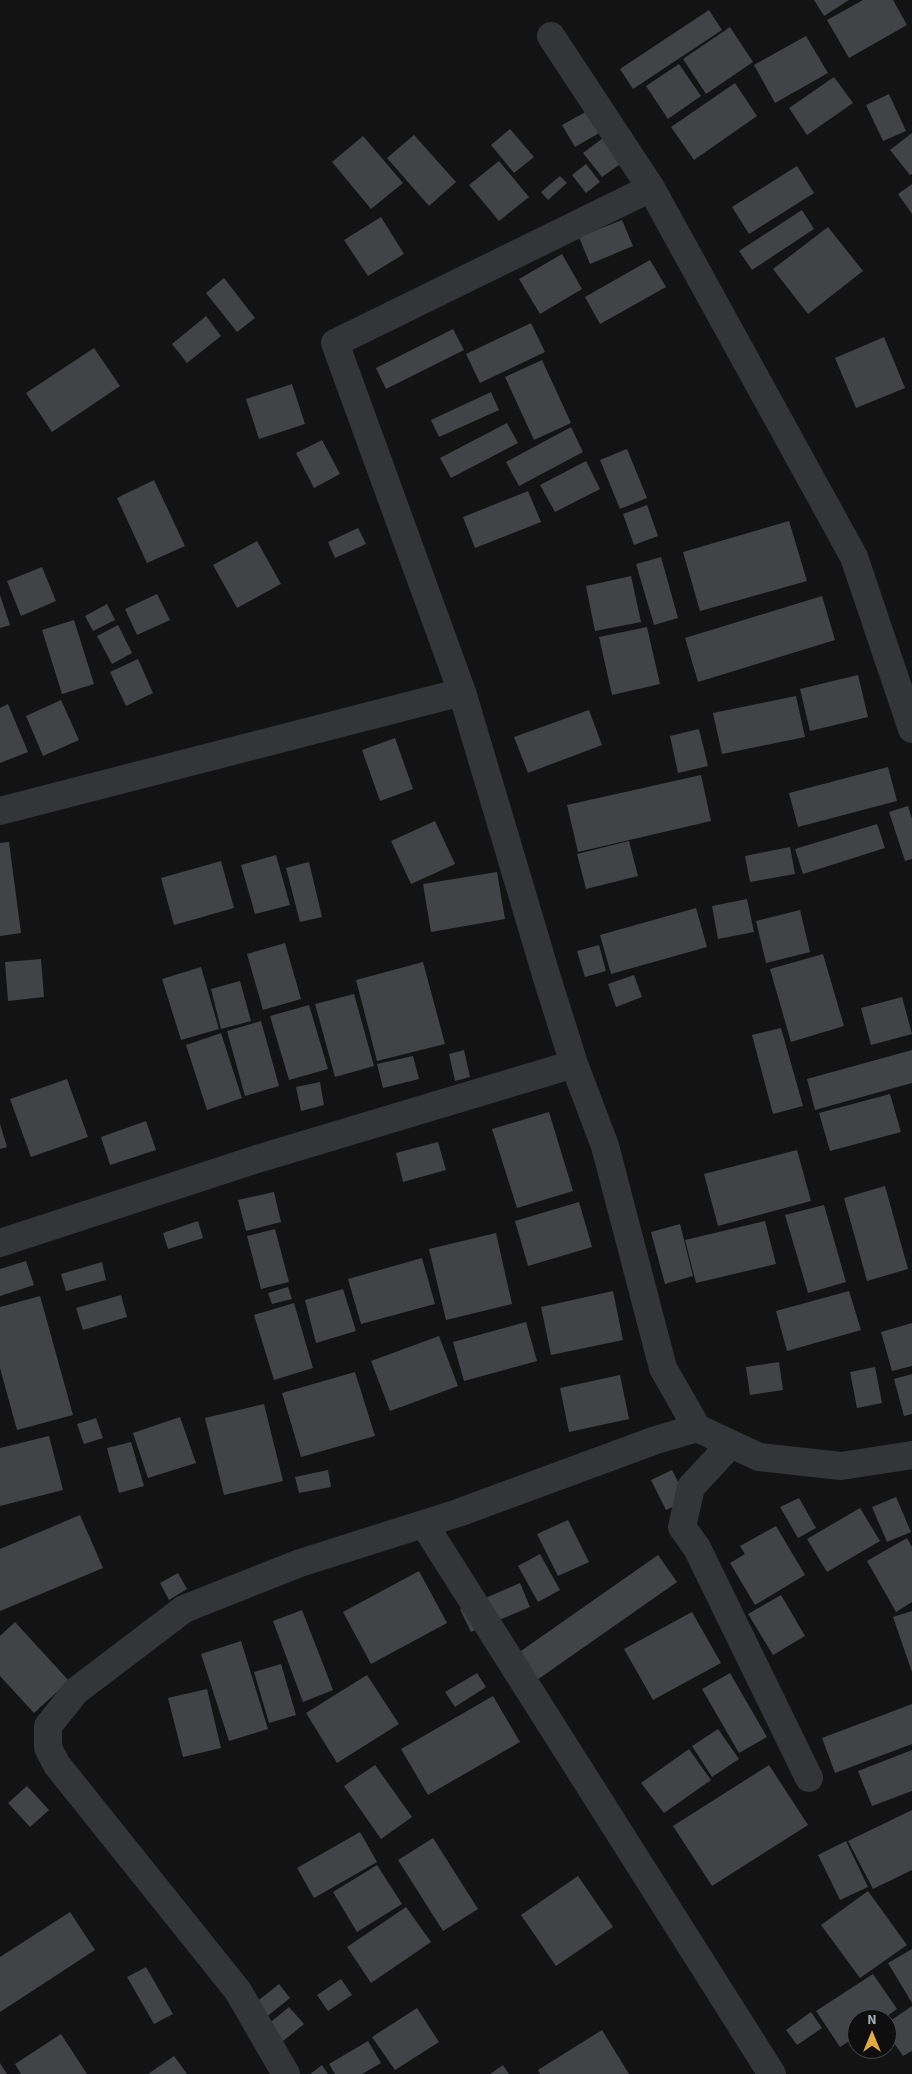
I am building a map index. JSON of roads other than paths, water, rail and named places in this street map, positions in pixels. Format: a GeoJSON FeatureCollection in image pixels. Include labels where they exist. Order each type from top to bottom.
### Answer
{"type":"FeatureCollection","features":[{"type":"Feature","properties":{"kind":"street"},"geometry":{"type":"LineString","coordinates":[[550,36],[652,188],[854,558],[912,729]]}},
{"type":"Feature","properties":{"kind":"street"},"geometry":{"type":"LineString","coordinates":[[652,188],[335,343],[462,692],[574,1064],[604,1146],[663,1368],[697,1428],[759,1457],[841,1466],[912,1455]]}},
{"type":"Feature","properties":{"kind":"street"},"geometry":{"type":"LineString","coordinates":[[0,811],[462,692]]}},
{"type":"Feature","properties":{"kind":"street"},"geometry":{"type":"LineString","coordinates":[[0,1243],[257,1159],[574,1064]]}},
{"type":"Feature","properties":{"kind":"street"},"geometry":{"type":"LineString","coordinates":[[286,2074],[238,1992],[57,1765],[48,1748],[48,1726],[76,1691],[184,1609],[300,1563],[424,1524],[656,1440],[697,1428]]}},
{"type":"Feature","properties":{"kind":"street"},"geometry":{"type":"LineString","coordinates":[[731,1444],[691,1487],[682,1527],[697,1548],[809,1778]]}},
{"type":"Feature","properties":{"kind":"street"},"geometry":{"type":"LineString","coordinates":[[424,1524],[772,2074]]}}]}
